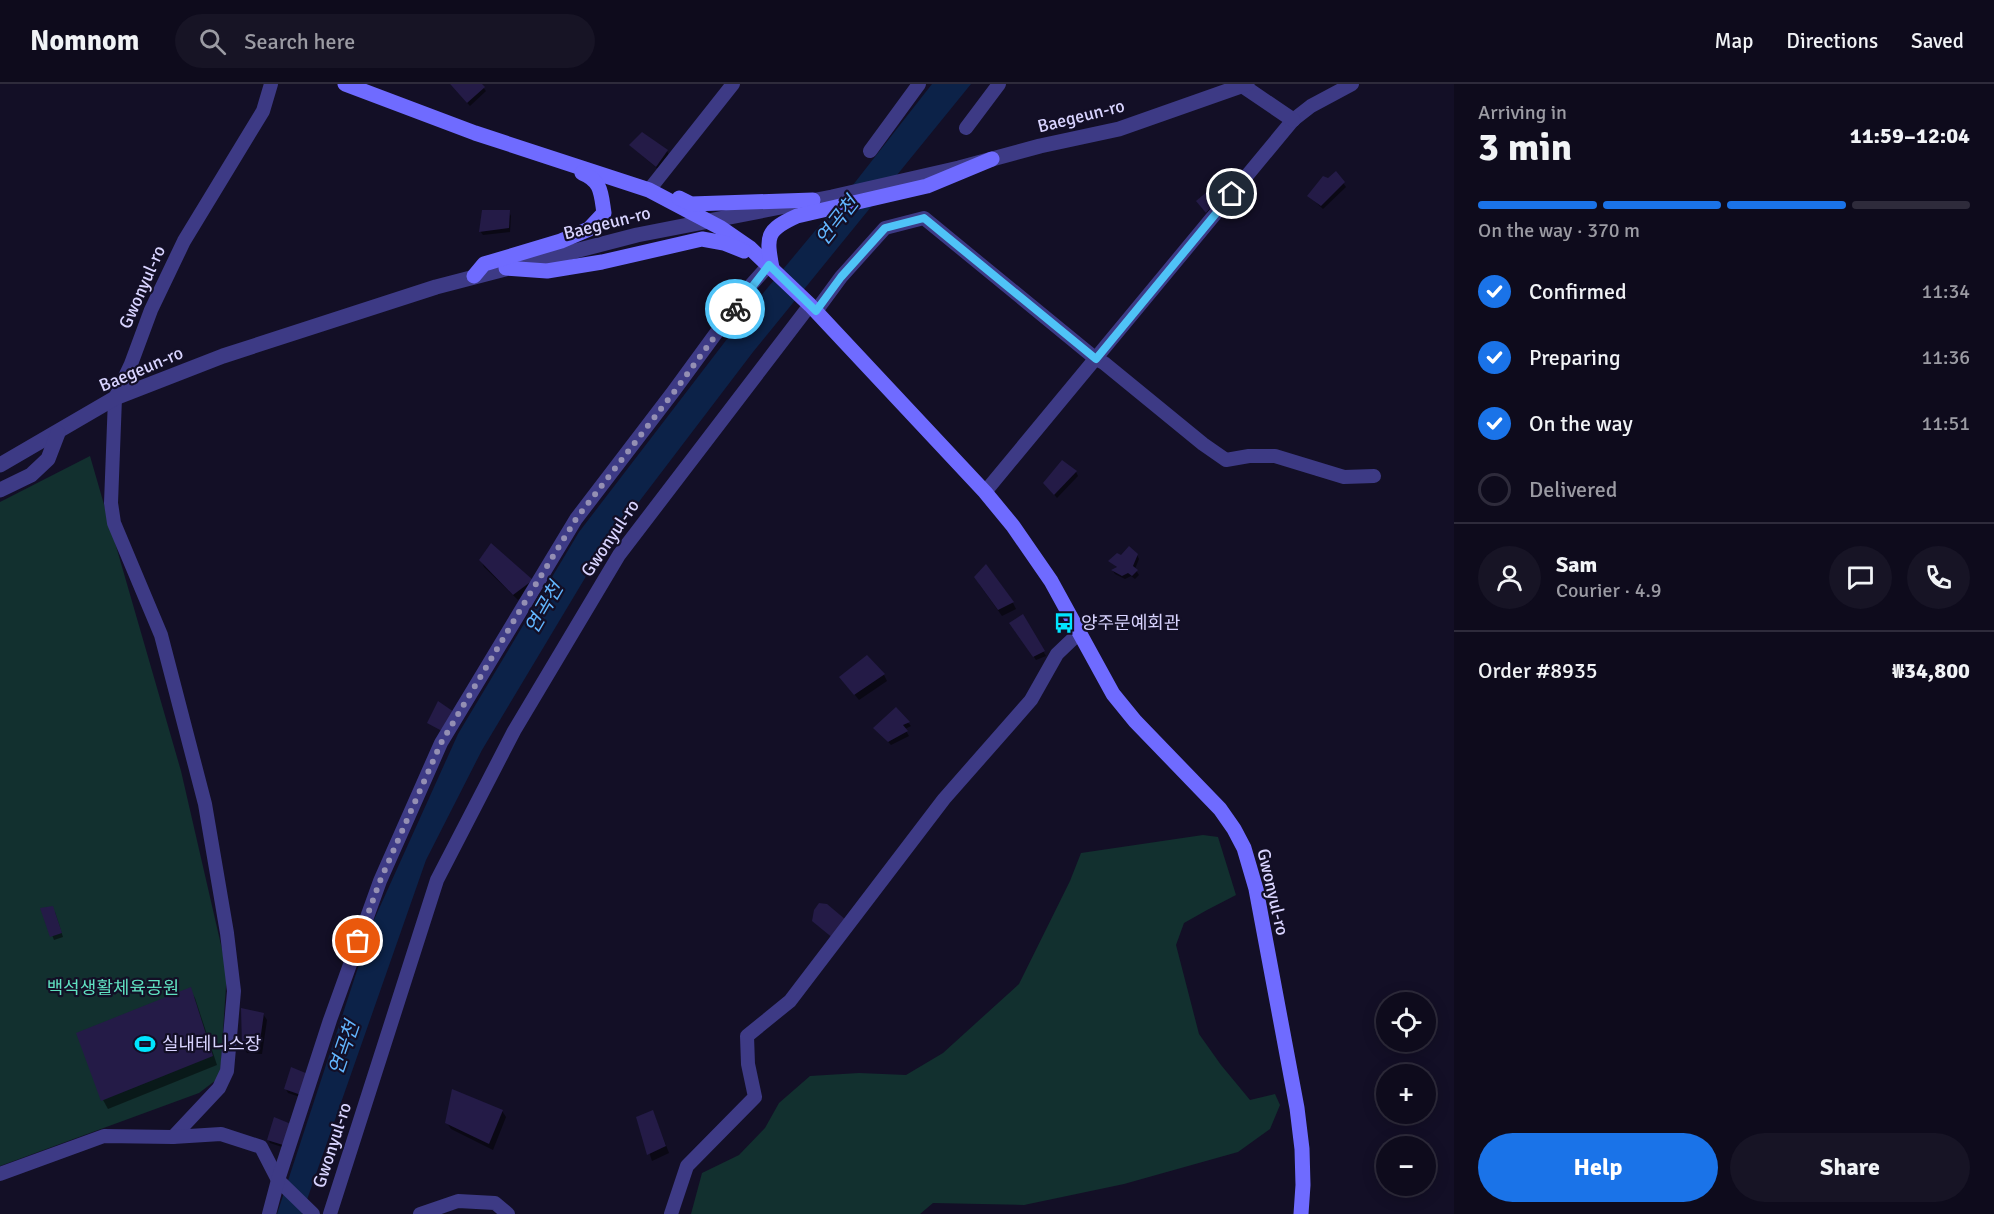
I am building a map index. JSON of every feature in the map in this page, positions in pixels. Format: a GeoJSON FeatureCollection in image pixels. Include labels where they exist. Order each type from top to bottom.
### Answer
{"type":"FeatureCollection","features":[{"type":"Feature","properties":{"kind":"main road"},"geometry":{"type":"LineString","coordinates":[[345,84],[504,143],[651,188],[692,204],[815,206],[927,181],[992,159]]}},
{"type":"Feature","properties":{"kind":"main road"},"geometry":{"type":"LineString","coordinates":[[474,276],[484,264],[561,241],[589,229],[604,213],[596,182],[585,174],[561,168],[504,143]]}},
{"type":"Feature","properties":{"kind":"main road"},"geometry":{"type":"LineString","coordinates":[[651,188],[750,248],[813,308]]}},
{"type":"Feature","properties":{"kind":"main road"},"geometry":{"type":"LineString","coordinates":[[769,265],[770,234],[780,223],[815,206]]}},
{"type":"Feature","properties":{"kind":"main road"},"geometry":{"type":"LineString","coordinates":[[506,268],[547,271],[602,262],[702,239],[724,243],[769,265]]}},
{"type":"Feature","properties":{"kind":"main road","name":"Gwonyul-ro"},"geometry":{"type":"LineString","coordinates":[[813,308],[985,492],[1029,548],[1051,581],[1117,700],[1221,809],[1234,829],[1244,849],[1256,889],[1297,1108],[1302,1149],[1301,1214]]}},
{"type":"Feature","properties":{"kind":"street","name":"Gwonyul-ro"},"geometry":{"type":"LineString","coordinates":[[173,1137],[219,1088],[223,1079],[226,1071],[234,991],[227,933],[205,804],[161,635],[114,523],[111,503],[115,398],[150,310],[180,251],[263,111],[271,84]]}},
{"type":"Feature","properties":{"kind":"street"},"geometry":{"type":"LineString","coordinates":[[651,188],[733,84]]}},
{"type":"Feature","properties":{"kind":"street"},"geometry":{"type":"LineString","coordinates":[[870,151],[919,84]]}},
{"type":"Feature","properties":{"kind":"street"},"geometry":{"type":"LineString","coordinates":[[966,128],[999,84]]}},
{"type":"Feature","properties":{"kind":"street"},"geometry":{"type":"LineString","coordinates":[[985,492],[1293,120],[1311,106],[1352,84]]}},
{"type":"Feature","properties":{"kind":"street","name":"Baegeun-ro"},"geometry":{"type":"LineString","coordinates":[[992,159],[1119,129],[1245,85]]}},
{"type":"Feature","properties":{"kind":"street"},"geometry":{"type":"LineString","coordinates":[[1245,85],[1293,120]]}},
{"type":"Feature","properties":{"kind":"street","name":"Baegeun-ro"},"geometry":{"type":"LineString","coordinates":[[0,465],[115,398],[223,356],[435,287],[706,220],[815,206],[832,197],[927,181]]}},
{"type":"Feature","properties":{"kind":"street"},"geometry":{"type":"LineString","coordinates":[[813,308],[885,228],[924,218],[1096,359],[1226,460],[1249,456],[1275,456],[1344,477],[1374,476]]}},
{"type":"Feature","properties":{"kind":"street","name":"Gwonyul-ro"},"geometry":{"type":"LineString","coordinates":[[269,1214],[330,1020],[380,881],[441,743],[576,519],[674,392],[752,284],[769,265]]}},
{"type":"Feature","properties":{"kind":"street","name":"Gwonyul-ro"},"geometry":{"type":"LineString","coordinates":[[330,1214],[437,880],[514,731],[619,555],[813,308]]}},
{"type":"Feature","properties":{"kind":"street"},"geometry":{"type":"LineString","coordinates":[[0,490],[31,475],[48,459],[58,433]]}},
{"type":"Feature","properties":{"kind":"street"},"geometry":{"type":"LineString","coordinates":[[671,1214],[687,1166],[755,1097],[748,1064],[747,1036],[790,1001],[944,799],[1031,700],[1057,654],[1079,633]]}},
{"type":"Feature","properties":{"kind":"street"},"geometry":{"type":"LineString","coordinates":[[0,1174],[104,1136],[173,1137],[221,1134],[261,1147],[278,1180],[313,1214]]}},
{"type":"Feature","properties":{"kind":"street"},"geometry":{"type":"LineString","coordinates":[[420,1214],[458,1202],[495,1203],[508,1214]]}},
{"type":"Feature","properties":{"kind":"green space","name":"백석생활체육공원"},"geometry":{"type":"Polygon","coordinates":[[[90,456],[181,771],[227,971],[220,1077],[199,1093],[0,1166],[0,502],[90,456]]]}},
{"type":"Feature","properties":{"kind":"green space"},"geometry":{"type":"Polygon","coordinates":[[[1203,835],[1218,837],[1236,895],[1184,923],[1176,945],[1199,1034],[1250,1100],[1275,1094],[1280,1105],[1270,1129],[1238,1152],[1124,1184],[1024,1205],[933,1203],[920,1214],[691,1214],[702,1173],[739,1155],[765,1128],[779,1103],[810,1076],[859,1073],[906,1075],[943,1053],[1019,984],[1070,881],[1081,853],[1203,835]]]}},
{"type":"Feature","properties":{"kind":"water","name":"연곡천"},"geometry":{"type":"Polygon","coordinates":[[[932,84],[971,84],[753,352],[600,553],[482,750],[426,860],[302,1214],[277,1214],[373,922],[458,734],[579,532],[750,309],[849,190],[932,84]]]}},
{"type":"Feature","properties":{"kind":"building"},"geometry":{"type":"Polygon","coordinates":[[[450,84],[482,84],[485,87],[467,103],[450,84]]]}},
{"type":"Feature","properties":{"kind":"building"},"geometry":{"type":"Polygon","coordinates":[[[642,132],[668,150],[656,167],[629,145],[642,132]]]}},
{"type":"Feature","properties":{"kind":"building"},"geometry":{"type":"Polygon","coordinates":[[[1336,171],[1345,182],[1321,206],[1307,196],[1323,176],[1328,178],[1336,171]]]}},
{"type":"Feature","properties":{"kind":"building"},"geometry":{"type":"Polygon","coordinates":[[[1214,186],[1224,192],[1206,213],[1196,201],[1214,186]]]}},
{"type":"Feature","properties":{"kind":"building"},"geometry":{"type":"Polygon","coordinates":[[[482,210],[510,210],[509,228],[479,232],[482,210]]]}},
{"type":"Feature","properties":{"kind":"building"},"geometry":{"type":"Polygon","coordinates":[[[1062,460],[1077,471],[1054,495],[1043,483],[1062,460]]]}},
{"type":"Feature","properties":{"kind":"building"},"geometry":{"type":"Polygon","coordinates":[[[491,543],[533,580],[513,595],[479,560],[491,543]]]}},
{"type":"Feature","properties":{"kind":"building"},"geometry":{"type":"Polygon","coordinates":[[[1129,546],[1138,554],[1133,566],[1138,570],[1132,576],[1128,573],[1122,576],[1111,570],[1117,567],[1108,561],[1117,553],[1121,555],[1129,546]]]}},
{"type":"Feature","properties":{"kind":"building"},"geometry":{"type":"Polygon","coordinates":[[[986,564],[1014,602],[998,610],[974,577],[986,564]]]}},
{"type":"Feature","properties":{"kind":"building"},"geometry":{"type":"Polygon","coordinates":[[[1023,614],[1045,651],[1033,657],[1009,623],[1023,614]]]}},
{"type":"Feature","properties":{"kind":"building"},"geometry":{"type":"Polygon","coordinates":[[[867,655],[885,674],[854,695],[839,677],[867,655]]]}},
{"type":"Feature","properties":{"kind":"building"},"geometry":{"type":"Polygon","coordinates":[[[438,701],[454,712],[442,731],[427,723],[438,701]]]}},
{"type":"Feature","properties":{"kind":"building"},"geometry":{"type":"Polygon","coordinates":[[[896,707],[910,722],[903,725],[908,731],[888,742],[873,728],[896,707]]]}},
{"type":"Feature","properties":{"kind":"building"},"geometry":{"type":"Polygon","coordinates":[[[819,903],[827,904],[846,920],[834,939],[812,921],[814,910],[819,903]]]}},
{"type":"Feature","properties":{"kind":"building"},"geometry":{"type":"Polygon","coordinates":[[[53,906],[62,933],[50,937],[40,908],[53,906]]]}},
{"type":"Feature","properties":{"kind":"building","name":"실내테니스장"},"geometry":{"type":"Polygon","coordinates":[[[191,987],[213,1056],[101,1101],[76,1033],[191,987]]]}},
{"type":"Feature","properties":{"kind":"building"},"geometry":{"type":"Polygon","coordinates":[[[241,1008],[264,1013],[259,1048],[242,1047],[241,1008]]]}},
{"type":"Feature","properties":{"kind":"building"},"geometry":{"type":"Polygon","coordinates":[[[291,1067],[308,1074],[301,1095],[284,1089],[291,1067]]]}},
{"type":"Feature","properties":{"kind":"building"},"geometry":{"type":"Polygon","coordinates":[[[452,1089],[503,1110],[489,1144],[445,1123],[452,1089]]]}},
{"type":"Feature","properties":{"kind":"building"},"geometry":{"type":"Polygon","coordinates":[[[653,1110],[666,1146],[647,1155],[636,1117],[653,1110]]]}},
{"type":"Feature","properties":{"kind":"building"},"geometry":{"type":"Polygon","coordinates":[[[274,1117],[291,1124],[283,1145],[267,1140],[274,1117]]]}},
{"type":"Feature","properties":{"kind":"way so far"},"geometry":{"type":"LineString","coordinates":[[358,941],[380,881],[441,743],[528,597],[576,519],[735,309]]}},
{"type":"Feature","properties":{"kind":"place","name":"양주문예회관"},"geometry":{"type":"Point","coordinates":[1064,623]}},
{"type":"Feature","properties":{"kind":"place","name":"실내테니스장"},"geometry":{"type":"Point","coordinates":[145,1044]}},
{"type":"Feature","properties":{"kind":"route"},"geometry":{"type":"LineString","coordinates":[[735,309],[752,284],[769,265],[816,311],[841,277],[885,228],[924,218],[1096,359],[1232,194]]}}]}
